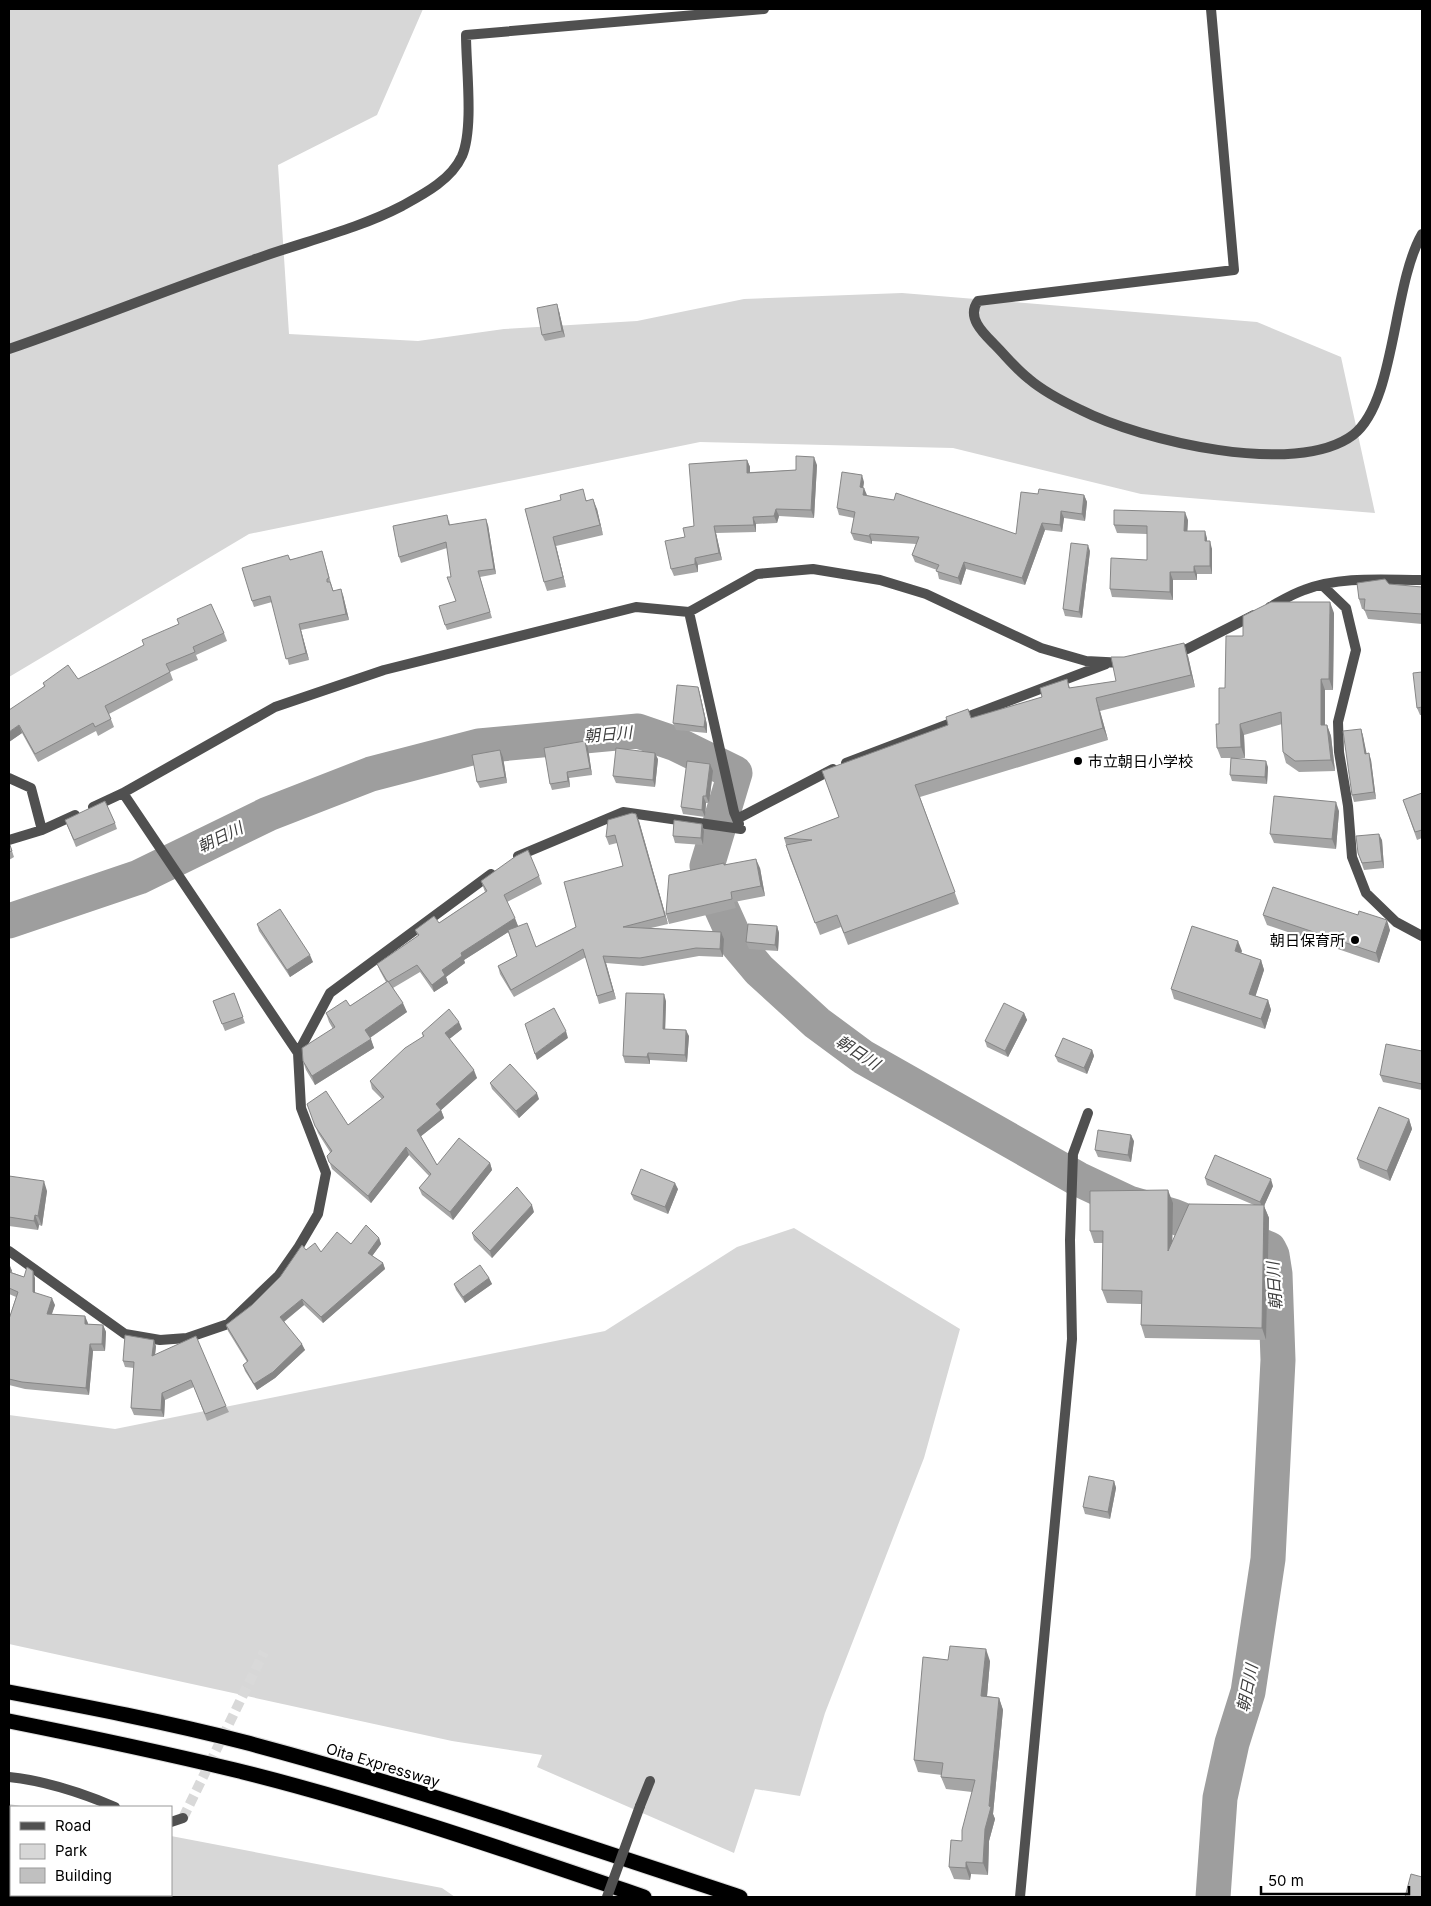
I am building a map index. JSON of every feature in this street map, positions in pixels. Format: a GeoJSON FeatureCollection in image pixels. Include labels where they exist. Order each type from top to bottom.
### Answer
{"type":"FeatureCollection","features":[{"type":"Feature","properties":{"kind":"highway","name":"Oita Expressway"},"geometry":{"type":"LineString","coordinates":[[9,1692],[134,1715],[244,1742],[395,1786],[740,1897]]}},
{"type":"Feature","properties":{"kind":"highway"},"geometry":{"type":"LineString","coordinates":[[9,1721],[128,1745],[265,1778],[388,1813],[644,1897]]}},
{"type":"Feature","properties":{"kind":"street"},"geometry":{"type":"LineString","coordinates":[[9,350],[252,260],[348,228],[400,207],[433,188],[452,171],[462,156],[467,135],[466,36],[764,9]]}},
{"type":"Feature","properties":{"kind":"street"},"geometry":{"type":"LineString","coordinates":[[1211,9],[1234,270],[978,301],[973,307],[973,314],[986,335],[1029,380],[1081,410],[1139,433],[1226,451],[1294,455],[1337,444],[1354,434],[1376,403],[1383,382],[1405,274],[1422,234]]}},
{"type":"Feature","properties":{"kind":"street"},"geometry":{"type":"LineString","coordinates":[[9,840],[42,830],[123,793],[275,707],[384,670],[636,607],[689,612],[757,574],[813,569],[880,580],[926,594],[1041,648],[1086,661],[1127,663],[1136,661]]}},
{"type":"Feature","properties":{"kind":"street"},"geometry":{"type":"LineString","coordinates":[[1159,655],[1187,649],[1304,590],[1322,585],[1365,580],[1422,580]]}},
{"type":"Feature","properties":{"kind":"street"},"geometry":{"type":"LineString","coordinates":[[1322,585],[1346,608],[1356,650],[1338,722],[1339,752],[1348,806],[1352,857],[1366,893],[1396,922],[1422,936]]}},
{"type":"Feature","properties":{"kind":"street"},"geometry":{"type":"LineString","coordinates":[[298,1053],[330,993],[515,857],[623,812],[742,828],[737,819],[689,612]]}},
{"type":"Feature","properties":{"kind":"street"},"geometry":{"type":"LineString","coordinates":[[737,819],[832,769],[867,753],[1114,661]]}},
{"type":"Feature","properties":{"kind":"street"},"geometry":{"type":"LineString","coordinates":[[9,778],[31,788],[42,830]]}},
{"type":"Feature","properties":{"kind":"street"},"geometry":{"type":"LineString","coordinates":[[9,1251],[124,1334],[160,1340],[187,1338],[228,1324],[279,1275],[318,1214],[326,1173],[301,1108],[298,1053],[123,793]]}},
{"type":"Feature","properties":{"kind":"street"},"geometry":{"type":"LineString","coordinates":[[1020,1897],[1072,1339],[1070,1240],[1073,1154],[1088,1113]]}},
{"type":"Feature","properties":{"kind":"street"},"geometry":{"type":"LineString","coordinates":[[9,1777],[42,1781],[80,1792],[113,1806]]}},
{"type":"Feature","properties":{"kind":"street"},"geometry":{"type":"LineString","coordinates":[[607,1897],[650,1781]]}},
{"type":"Feature","properties":{"kind":"street"},"geometry":{"type":"LineString","coordinates":[[172,1822],[183,1818]]}},
{"type":"Feature","properties":{"kind":"green space"},"geometry":{"type":"Polygon","coordinates":[[[9,9],[423,9],[377,115],[278,165],[289,334],[418,341],[504,329],[637,321],[744,299],[902,293],[1257,322],[1341,357],[1375,513],[1141,494],[953,448],[700,442],[249,534],[9,677],[9,9]]]}},
{"type":"Feature","properties":{"kind":"green space"},"geometry":{"type":"Polygon","coordinates":[[[794,1228],[960,1329],[924,1458],[825,1713],[800,1796],[755,1789],[734,1853],[537,1767],[542,1755],[452,1741],[9,1644],[9,1415],[115,1429],[605,1331],[737,1247],[794,1228]]]}},
{"type":"Feature","properties":{"kind":"green space"},"geometry":{"type":"Polygon","coordinates":[[[9,1804],[21,1806],[10,1806],[10,1896],[172,1896],[172,1836],[442,1888],[455,1897],[9,1897],[9,1804]]]}},
{"type":"Feature","properties":{"kind":"building"},"geometry":{"type":"Polygon","coordinates":[[[557,304],[562,331],[542,335],[537,308],[557,304]]]}},
{"type":"Feature","properties":{"kind":"building"},"geometry":{"type":"Polygon","coordinates":[[[796,456],[814,457],[811,510],[776,509],[774,516],[753,517],[754,525],[714,526],[719,553],[695,558],[695,564],[671,569],[665,541],[685,537],[683,528],[694,526],[689,464],[747,460],[747,473],[796,470],[796,456]]]}},
{"type":"Feature","properties":{"kind":"building"},"geometry":{"type":"Polygon","coordinates":[[[842,472],[862,475],[860,487],[864,488],[863,495],[894,500],[896,493],[1016,534],[1021,492],[1038,494],[1039,489],[1084,495],[1082,514],[1061,511],[1060,525],[1042,523],[1022,578],[964,562],[958,578],[936,571],[939,565],[912,555],[919,537],[870,534],[869,536],[851,533],[855,512],[837,508],[842,472]]]}},
{"type":"Feature","properties":{"kind":"building"},"geometry":{"type":"Polygon","coordinates":[[[583,489],[586,501],[593,499],[600,525],[553,537],[563,577],[544,582],[525,509],[561,500],[560,495],[583,489]]]}},
{"type":"Feature","properties":{"kind":"building"},"geometry":{"type":"Polygon","coordinates":[[[1114,510],[1185,512],[1184,531],[1205,531],[1205,541],[1210,541],[1210,566],[1194,566],[1194,572],[1170,572],[1170,592],[1110,589],[1111,558],[1147,560],[1147,526],[1114,525],[1114,510]]]}},
{"type":"Feature","properties":{"kind":"building"},"geometry":{"type":"Polygon","coordinates":[[[447,515],[449,525],[486,519],[494,569],[478,571],[490,612],[445,625],[439,606],[456,601],[447,577],[451,577],[446,542],[399,557],[393,526],[447,515]]]}},
{"type":"Feature","properties":{"kind":"building"},"geometry":{"type":"Polygon","coordinates":[[[1071,543],[1088,545],[1079,612],[1063,609],[1071,543]]]}},
{"type":"Feature","properties":{"kind":"building"},"geometry":{"type":"Polygon","coordinates":[[[322,551],[329,578],[327,582],[330,582],[333,591],[341,589],[346,614],[299,624],[306,653],[286,659],[270,596],[252,601],[242,568],[288,555],[290,560],[322,551]]]}},
{"type":"Feature","properties":{"kind":"building"},"geometry":{"type":"Polygon","coordinates":[[[1385,579],[1389,584],[1422,587],[1422,614],[1364,610],[1365,599],[1359,599],[1357,583],[1385,579]]]}},
{"type":"Feature","properties":{"kind":"building"},"geometry":{"type":"Polygon","coordinates":[[[1271,602],[1330,602],[1329,679],[1321,679],[1321,725],[1327,725],[1331,760],[1295,761],[1283,752],[1281,712],[1240,724],[1241,747],[1217,748],[1216,724],[1219,724],[1219,688],[1225,688],[1226,636],[1243,636],[1243,616],[1271,602]]]}},
{"type":"Feature","properties":{"kind":"building"},"geometry":{"type":"Polygon","coordinates":[[[211,604],[224,633],[193,647],[195,652],[166,664],[170,672],[105,706],[111,719],[95,727],[93,723],[35,754],[19,725],[9,732],[9,710],[45,686],[43,683],[68,665],[78,679],[144,645],[142,640],[179,624],[177,619],[211,604]]]}},
{"type":"Feature","properties":{"kind":"building"},"geometry":{"type":"Polygon","coordinates":[[[1184,643],[1191,675],[1096,698],[1103,728],[915,785],[955,892],[844,933],[837,915],[815,923],[786,845],[812,840],[784,838],[839,817],[822,771],[948,725],[946,717],[968,709],[971,718],[1042,697],[1040,688],[1067,679],[1069,688],[1116,681],[1111,657],[1124,657],[1184,643]]]}},
{"type":"Feature","properties":{"kind":"building"},"geometry":{"type":"Polygon","coordinates":[[[1422,672],[1422,707],[1417,708],[1413,673],[1422,672]]]}},
{"type":"Feature","properties":{"kind":"building"},"geometry":{"type":"Polygon","coordinates":[[[677,685],[698,687],[705,719],[704,727],[673,723],[677,685]]]}},
{"type":"Feature","properties":{"kind":"building"},"geometry":{"type":"Polygon","coordinates":[[[1361,729],[1365,754],[1369,753],[1374,792],[1352,795],[1343,731],[1361,729]]]}},
{"type":"Feature","properties":{"kind":"building"},"geometry":{"type":"Polygon","coordinates":[[[585,741],[590,768],[567,772],[568,781],[550,784],[544,748],[585,741]]]}},
{"type":"Feature","properties":{"kind":"building"},"geometry":{"type":"Polygon","coordinates":[[[616,748],[655,753],[653,780],[613,776],[616,748]]]}},
{"type":"Feature","properties":{"kind":"building"},"geometry":{"type":"Polygon","coordinates":[[[500,750],[505,777],[477,782],[472,755],[500,750]]]}},
{"type":"Feature","properties":{"kind":"building"},"geometry":{"type":"Polygon","coordinates":[[[1231,758],[1266,761],[1265,777],[1230,775],[1231,758]]]}},
{"type":"Feature","properties":{"kind":"building"},"geometry":{"type":"Polygon","coordinates":[[[687,761],[710,764],[706,796],[703,796],[702,810],[681,807],[687,761]]]}},
{"type":"Feature","properties":{"kind":"building"},"geometry":{"type":"Polygon","coordinates":[[[1422,793],[1422,830],[1415,832],[1403,800],[1422,793]]]}},
{"type":"Feature","properties":{"kind":"building"},"geometry":{"type":"Polygon","coordinates":[[[1274,796],[1336,802],[1332,839],[1270,834],[1274,796]]]}},
{"type":"Feature","properties":{"kind":"building"},"geometry":{"type":"Polygon","coordinates":[[[105,801],[115,823],[74,840],[65,820],[105,801]]]}},
{"type":"Feature","properties":{"kind":"building"},"geometry":{"type":"Polygon","coordinates":[[[632,813],[636,814],[665,916],[623,927],[721,932],[720,949],[696,948],[640,958],[603,956],[613,991],[597,996],[583,949],[511,990],[498,966],[517,956],[508,930],[527,923],[536,947],[576,927],[564,882],[623,866],[615,835],[606,837],[608,820],[632,813]]]}},
{"type":"Feature","properties":{"kind":"building"},"geometry":{"type":"Polygon","coordinates":[[[674,820],[702,824],[701,838],[673,836],[674,820]]]}},
{"type":"Feature","properties":{"kind":"building"},"geometry":{"type":"Polygon","coordinates":[[[1379,834],[1382,861],[1362,863],[1358,853],[1356,836],[1379,834]]]}},
{"type":"Feature","properties":{"kind":"building"},"geometry":{"type":"Polygon","coordinates":[[[528,850],[539,876],[504,895],[515,918],[461,953],[462,956],[442,970],[445,975],[432,985],[417,965],[387,981],[377,964],[419,935],[415,930],[434,916],[439,923],[487,891],[481,881],[516,856],[528,850]]]}},
{"type":"Feature","properties":{"kind":"building"},"geometry":{"type":"Polygon","coordinates":[[[756,859],[761,886],[731,892],[732,899],[666,914],[669,875],[724,863],[724,865],[756,859]]]}},
{"type":"Feature","properties":{"kind":"building"},"geometry":{"type":"Polygon","coordinates":[[[1273,887],[1358,915],[1359,911],[1387,920],[1376,953],[1263,915],[1273,887]]]}},
{"type":"Feature","properties":{"kind":"building"},"geometry":{"type":"Polygon","coordinates":[[[280,909],[310,955],[287,970],[257,924],[280,909]]]}},
{"type":"Feature","properties":{"kind":"building"},"geometry":{"type":"Polygon","coordinates":[[[748,924],[777,926],[775,945],[746,942],[748,924]]]}},
{"type":"Feature","properties":{"kind":"building"},"geometry":{"type":"Polygon","coordinates":[[[1192,926],[1238,941],[1235,951],[1261,960],[1249,994],[1268,1000],[1261,1019],[1171,989],[1192,926]]]}},
{"type":"Feature","properties":{"kind":"building"},"geometry":{"type":"Polygon","coordinates":[[[388,981],[403,1003],[365,1030],[371,1039],[312,1076],[303,1061],[302,1048],[335,1027],[326,1013],[346,1000],[350,1006],[388,981]]]}},
{"type":"Feature","properties":{"kind":"building"},"geometry":{"type":"Polygon","coordinates":[[[234,993],[243,1017],[222,1024],[213,1001],[234,993]]]}},
{"type":"Feature","properties":{"kind":"building"},"geometry":{"type":"Polygon","coordinates":[[[626,993],[664,994],[663,1029],[686,1030],[685,1055],[648,1053],[647,1057],[623,1056],[626,993]]]}},
{"type":"Feature","properties":{"kind":"building"},"geometry":{"type":"Polygon","coordinates":[[[1004,1003],[1024,1013],[1005,1051],[985,1041],[1004,1003]]]}},
{"type":"Feature","properties":{"kind":"building"},"geometry":{"type":"Polygon","coordinates":[[[554,1008],[566,1031],[535,1054],[525,1024],[554,1008]]]}},
{"type":"Feature","properties":{"kind":"building"},"geometry":{"type":"Polygon","coordinates":[[[449,1009],[459,1022],[445,1033],[474,1070],[436,1104],[441,1110],[417,1130],[437,1165],[459,1138],[490,1163],[450,1212],[419,1188],[431,1174],[406,1147],[368,1196],[329,1162],[327,1156],[332,1151],[315,1126],[307,1104],[326,1091],[348,1125],[384,1097],[370,1081],[405,1048],[424,1036],[422,1033],[449,1009]]]}},
{"type":"Feature","properties":{"kind":"building"},"geometry":{"type":"Polygon","coordinates":[[[1063,1038],[1092,1050],[1084,1068],[1055,1056],[1063,1038]]]}},
{"type":"Feature","properties":{"kind":"building"},"geometry":{"type":"Polygon","coordinates":[[[1386,1044],[1422,1051],[1422,1084],[1380,1075],[1386,1044]]]}},
{"type":"Feature","properties":{"kind":"building"},"geometry":{"type":"Polygon","coordinates":[[[510,1064],[537,1093],[516,1111],[490,1083],[510,1064]]]}},
{"type":"Feature","properties":{"kind":"building"},"geometry":{"type":"Polygon","coordinates":[[[1379,1107],[1409,1119],[1387,1171],[1357,1159],[1379,1107]]]}},
{"type":"Feature","properties":{"kind":"building"},"geometry":{"type":"Polygon","coordinates":[[[1098,1130],[1131,1135],[1128,1155],[1095,1150],[1098,1130]]]}},
{"type":"Feature","properties":{"kind":"building"},"geometry":{"type":"Polygon","coordinates":[[[1215,1155],[1271,1179],[1260,1202],[1205,1178],[1215,1155]]]}},
{"type":"Feature","properties":{"kind":"building"},"geometry":{"type":"Polygon","coordinates":[[[641,1169],[675,1183],[665,1207],[631,1194],[641,1169]]]}},
{"type":"Feature","properties":{"kind":"building"},"geometry":{"type":"Polygon","coordinates":[[[9,1176],[44,1181],[38,1216],[35,1215],[34,1221],[9,1217],[9,1176]]]}},
{"type":"Feature","properties":{"kind":"building"},"geometry":{"type":"Polygon","coordinates":[[[517,1187],[532,1205],[490,1251],[472,1233],[517,1187]]]}},
{"type":"Feature","properties":{"kind":"building"},"geometry":{"type":"Polygon","coordinates":[[[1168,1190],[1168,1251],[1189,1204],[1264,1205],[1262,1328],[1141,1325],[1142,1291],[1102,1290],[1103,1231],[1090,1231],[1090,1191],[1168,1190]]]}},
{"type":"Feature","properties":{"kind":"building"},"geometry":{"type":"Polygon","coordinates":[[[366,1225],[379,1238],[368,1253],[383,1263],[321,1317],[302,1299],[280,1317],[302,1344],[273,1372],[254,1384],[243,1365],[248,1361],[226,1325],[252,1305],[280,1277],[302,1245],[306,1250],[315,1243],[321,1252],[337,1232],[351,1244],[366,1225]]]}},
{"type":"Feature","properties":{"kind":"building"},"geometry":{"type":"Polygon","coordinates":[[[480,1265],[489,1278],[463,1297],[454,1284],[480,1265]]]}},
{"type":"Feature","properties":{"kind":"building"},"geometry":{"type":"Polygon","coordinates":[[[27,1267],[33,1271],[33,1292],[52,1298],[47,1314],[85,1316],[85,1324],[103,1325],[102,1344],[90,1344],[86,1388],[9,1379],[9,1319],[18,1292],[9,1288],[9,1272],[24,1277],[27,1267]]]}},
{"type":"Feature","properties":{"kind":"building"},"geometry":{"type":"Polygon","coordinates":[[[125,1335],[154,1340],[152,1356],[196,1336],[226,1406],[205,1414],[191,1380],[162,1393],[161,1410],[131,1408],[134,1362],[123,1361],[125,1335]]]}},
{"type":"Feature","properties":{"kind":"building"},"geometry":{"type":"Polygon","coordinates":[[[1089,1476],[1114,1481],[1108,1512],[1083,1507],[1089,1476]]]}},
{"type":"Feature","properties":{"kind":"building"},"geometry":{"type":"Polygon","coordinates":[[[950,1646],[986,1649],[981,1696],[999,1698],[989,1806],[991,1807],[985,1829],[983,1863],[966,1862],[966,1868],[949,1867],[951,1840],[962,1841],[962,1830],[975,1780],[941,1777],[943,1763],[914,1760],[923,1657],[948,1660],[950,1646]]]}},
{"type":"Feature","properties":{"kind":"building"},"geometry":{"type":"Polygon","coordinates":[[[1411,1874],[1422,1877],[1422,1897],[1405,1897],[1411,1874]]]}},
{"type":"Feature","properties":{"kind":"waterway","name":"朝日川"},"geometry":{"type":"LineString","coordinates":[[9,921],[139,877],[268,814],[371,774],[479,746],[638,731],[676,744],[735,773],[707,866],[715,894],[738,945],[759,970],[817,1023],[863,1057],[1078,1179],[1129,1203],[1173,1216],[1213,1232],[1244,1239],[1269,1249],[1272,1255],[1275,1274],[1278,1360],[1268,1559],[1248,1692],[1232,1743],[1220,1798],[1213,1897]]}},
{"type":"Feature","properties":{"kind":"tunnel"},"geometry":{"type":"LineString","coordinates":[[183,1818],[264,1652]]}},
{"type":"Feature","properties":{"kind":"place","name":"市立朝日小学校"},"geometry":{"type":"Point","coordinates":[1078,761]}},
{"type":"Feature","properties":{"kind":"place","name":"朝日保育所"},"geometry":{"type":"Point","coordinates":[1355,940]}}]}
